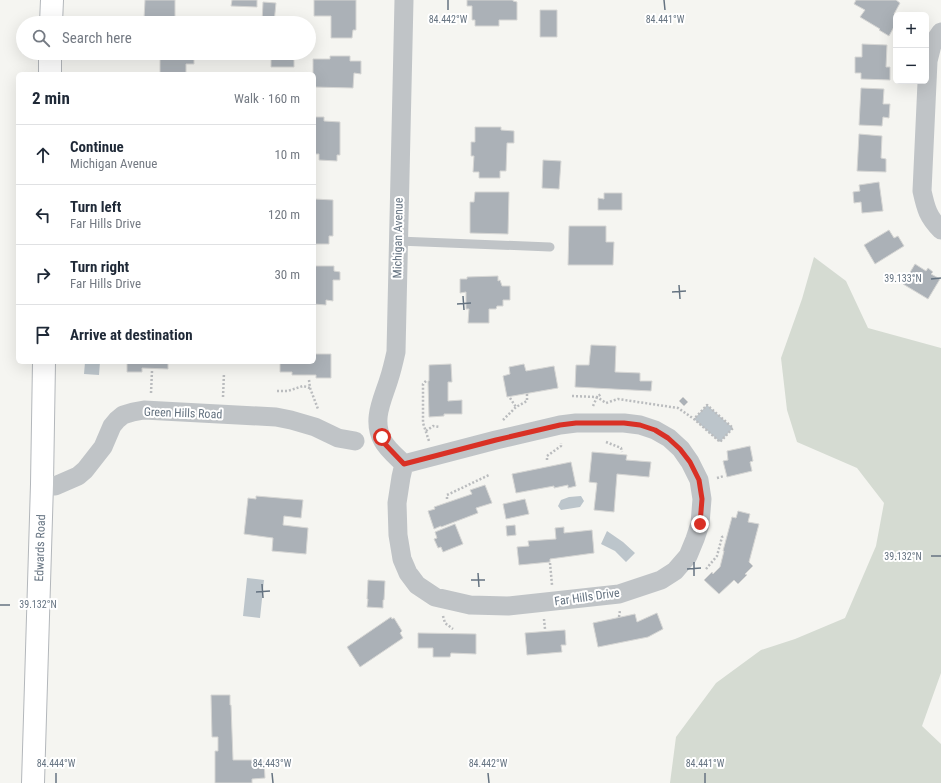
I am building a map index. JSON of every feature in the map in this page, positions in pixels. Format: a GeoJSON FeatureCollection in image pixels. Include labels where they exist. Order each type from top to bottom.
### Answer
{"type":"FeatureCollection","features":[{"type":"Feature","properties":{"kind":"street"},"geometry":{"type":"LineString","coordinates":[[51,16],[52,0]]}},
{"type":"Feature","properties":{"kind":"street","name":"Michigan Avenue"},"geometry":{"type":"LineString","coordinates":[[404,0],[396,352],[378,419],[379,431],[383,442],[404,464]]}},
{"type":"Feature","properties":{"kind":"street"},"geometry":{"type":"LineString","coordinates":[[941,32],[932,45],[928,61],[922,191],[925,208],[933,222],[941,230]]}},
{"type":"Feature","properties":{"kind":"street"},"geometry":{"type":"LineString","coordinates":[[50,60],[50,72]]}},
{"type":"Feature","properties":{"kind":"street","name":"Edwards Road"},"geometry":{"type":"LineString","coordinates":[[33,783],[44,364]]}},
{"type":"Feature","properties":{"kind":"street","name":"Green Hills Road"},"geometry":{"type":"LineString","coordinates":[[42,484],[55,486],[78,476],[86,470],[103,447],[112,426],[117,420],[124,415],[144,410],[276,417],[315,427],[338,438],[355,441]]}},
{"type":"Feature","properties":{"kind":"street","name":"Far Hills Drive"},"geometry":{"type":"LineString","coordinates":[[576,423],[624,423],[640,425],[655,430],[668,438],[680,449],[690,462],[699,480],[702,499],[700,524],[688,556],[675,571],[661,580],[619,594],[508,606],[470,605],[435,597],[417,585],[408,573],[402,559],[398,535],[397,503],[404,464],[560,425],[576,423]]}},
{"type":"Feature","properties":{"kind":"lane"},"geometry":{"type":"LineString","coordinates":[[398,241],[550,247]]}},
{"type":"Feature","properties":{"kind":"path"},"geometry":{"type":"LineString","coordinates":[[151,394],[152,371]]}},
{"type":"Feature","properties":{"kind":"path"},"geometry":{"type":"LineString","coordinates":[[222,414],[224,374]]}},
{"type":"Feature","properties":{"kind":"path"},"geometry":{"type":"LineString","coordinates":[[309,380],[310,388],[320,413],[315,427]]}},
{"type":"Feature","properties":{"kind":"path"},"geometry":{"type":"LineString","coordinates":[[426,382],[423,384],[423,423],[435,456]]}},
{"type":"Feature","properties":{"kind":"path"},"geometry":{"type":"LineString","coordinates":[[277,391],[288,391],[303,386],[310,388]]}},
{"type":"Feature","properties":{"kind":"path"},"geometry":{"type":"LineString","coordinates":[[499,424],[516,407],[527,401],[527,394]]}},
{"type":"Feature","properties":{"kind":"path"},"geometry":{"type":"LineString","coordinates":[[572,396],[597,397],[606,403],[618,399],[678,408],[694,418],[720,442],[733,428],[707,404],[694,418]]}},
{"type":"Feature","properties":{"kind":"path"},"geometry":{"type":"LineString","coordinates":[[510,398],[516,407]]}},
{"type":"Feature","properties":{"kind":"path"},"geometry":{"type":"LineString","coordinates":[[426,431],[433,426],[440,427]]}},
{"type":"Feature","properties":{"kind":"path"},"geometry":{"type":"LineString","coordinates":[[447,499],[447,495],[488,475]]}},
{"type":"Feature","properties":{"kind":"path"},"geometry":{"type":"LineString","coordinates":[[706,569],[717,556],[722,537],[724,536]]}},
{"type":"Feature","properties":{"kind":"shaded area"},"geometry":{"type":"Polygon","coordinates":[[[814,257],[846,281],[868,328],[941,348],[941,673],[922,726],[941,744],[941,783],[670,783],[676,737],[716,683],[761,650],[795,639],[845,618],[876,546],[884,503],[857,468],[797,442],[787,410],[781,358],[802,299],[814,257]]]}},
{"type":"Feature","properties":{"kind":"shaded area"},"geometry":{"type":"Polygon","coordinates":[[[85,364],[100,364],[99,375],[84,374],[85,364]]]}},
{"type":"Feature","properties":{"kind":"shaded area"},"geometry":{"type":"Polygon","coordinates":[[[707,405],[733,428],[720,442],[694,419],[707,405]]]}},
{"type":"Feature","properties":{"kind":"shaded area"},"geometry":{"type":"Polygon","coordinates":[[[581,496],[584,501],[580,507],[561,510],[558,506],[561,500],[569,497],[581,496]]]}},
{"type":"Feature","properties":{"kind":"shaded area"},"geometry":{"type":"Polygon","coordinates":[[[607,531],[623,542],[635,553],[626,562],[615,551],[601,544],[607,531]]]}},
{"type":"Feature","properties":{"kind":"shaded area"},"geometry":{"type":"Polygon","coordinates":[[[247,578],[264,580],[260,618],[243,616],[247,578]]]}},
{"type":"Feature","properties":{"kind":"building"},"geometry":{"type":"Polygon","coordinates":[[[145,0],[175,0],[175,16],[144,16],[145,0]]]}},
{"type":"Feature","properties":{"kind":"building"},"geometry":{"type":"Polygon","coordinates":[[[232,0],[257,0],[257,7],[231,6],[232,0]]]}},
{"type":"Feature","properties":{"kind":"building"},"geometry":{"type":"Polygon","coordinates":[[[314,0],[356,0],[356,30],[353,30],[352,38],[331,38],[331,16],[314,16],[314,0]]]}},
{"type":"Feature","properties":{"kind":"building"},"geometry":{"type":"Polygon","coordinates":[[[467,0],[513,0],[517,2],[517,20],[499,20],[499,26],[475,26],[475,20],[472,20],[472,6],[467,6],[467,0]]]}},
{"type":"Feature","properties":{"kind":"building"},"geometry":{"type":"Polygon","coordinates":[[[856,0],[896,0],[900,3],[895,12],[893,12],[893,29],[889,36],[860,17],[865,10],[854,4],[856,0]]]}},
{"type":"Feature","properties":{"kind":"building"},"geometry":{"type":"Polygon","coordinates":[[[263,2],[276,3],[275,16],[262,16],[263,2]]]}},
{"type":"Feature","properties":{"kind":"building"},"geometry":{"type":"Polygon","coordinates":[[[540,10],[557,10],[557,37],[540,37],[540,10]]]}},
{"type":"Feature","properties":{"kind":"building"},"geometry":{"type":"Polygon","coordinates":[[[862,44],[887,45],[886,67],[890,67],[890,80],[861,79],[861,73],[855,73],[855,57],[862,57],[862,44]]]}},
{"type":"Feature","properties":{"kind":"building"},"geometry":{"type":"Polygon","coordinates":[[[330,56],[350,56],[350,61],[361,61],[361,74],[354,73],[353,88],[316,87],[316,72],[313,72],[313,60],[330,59],[330,56]]]}},
{"type":"Feature","properties":{"kind":"building"},"geometry":{"type":"Polygon","coordinates":[[[160,60],[194,60],[194,64],[186,64],[186,72],[160,72],[160,60]]]}},
{"type":"Feature","properties":{"kind":"building"},"geometry":{"type":"Polygon","coordinates":[[[271,60],[294,60],[294,67],[271,67],[271,60]]]}},
{"type":"Feature","properties":{"kind":"building"},"geometry":{"type":"Polygon","coordinates":[[[861,88],[884,89],[883,104],[890,104],[889,118],[883,117],[882,126],[859,125],[861,88]]]}},
{"type":"Feature","properties":{"kind":"building"},"geometry":{"type":"Polygon","coordinates":[[[316,117],[324,117],[324,121],[340,122],[340,155],[337,155],[337,161],[319,160],[319,154],[316,154],[316,117]]]}},
{"type":"Feature","properties":{"kind":"building"},"geometry":{"type":"Polygon","coordinates":[[[475,127],[501,127],[501,130],[514,131],[514,143],[507,143],[506,171],[500,171],[500,178],[479,178],[479,172],[473,172],[474,156],[471,156],[471,142],[475,142],[475,127]]]}},
{"type":"Feature","properties":{"kind":"building"},"geometry":{"type":"Polygon","coordinates":[[[859,134],[882,136],[881,158],[886,159],[886,172],[857,171],[859,134]]]}},
{"type":"Feature","properties":{"kind":"building"},"geometry":{"type":"Polygon","coordinates":[[[543,160],[561,161],[559,189],[542,188],[543,160]]]}},
{"type":"Feature","properties":{"kind":"building"},"geometry":{"type":"Polygon","coordinates":[[[879,182],[883,211],[862,213],[861,202],[854,203],[853,192],[860,191],[859,185],[879,182]]]}},
{"type":"Feature","properties":{"kind":"building"},"geometry":{"type":"Polygon","coordinates":[[[475,192],[509,192],[508,234],[470,233],[470,202],[474,202],[475,192]]]}},
{"type":"Feature","properties":{"kind":"building"},"geometry":{"type":"Polygon","coordinates":[[[604,193],[622,193],[622,210],[598,210],[598,198],[604,199],[604,193]]]}},
{"type":"Feature","properties":{"kind":"building"},"geometry":{"type":"Polygon","coordinates":[[[316,199],[333,200],[333,236],[329,236],[329,244],[316,244],[316,199]]]}},
{"type":"Feature","properties":{"kind":"building"},"geometry":{"type":"Polygon","coordinates":[[[569,226],[606,226],[606,242],[614,242],[613,265],[568,265],[569,226]]]}},
{"type":"Feature","properties":{"kind":"building"},"geometry":{"type":"Polygon","coordinates":[[[889,230],[894,238],[898,236],[904,246],[875,264],[864,245],[889,230]]]}},
{"type":"Feature","properties":{"kind":"building"},"geometry":{"type":"Polygon","coordinates":[[[915,264],[926,271],[928,268],[933,272],[931,274],[940,279],[928,299],[903,284],[915,264]]]}},
{"type":"Feature","properties":{"kind":"building"},"geometry":{"type":"Polygon","coordinates":[[[316,266],[334,266],[334,271],[340,272],[340,280],[333,280],[333,301],[326,300],[326,305],[316,304],[316,266]]]}},
{"type":"Feature","properties":{"kind":"building"},"geometry":{"type":"Polygon","coordinates":[[[498,276],[498,281],[500,280],[502,286],[510,286],[510,300],[503,300],[503,306],[497,306],[496,309],[489,309],[489,323],[468,323],[469,309],[466,309],[466,292],[460,293],[460,279],[467,279],[467,277],[498,276]]]}},
{"type":"Feature","properties":{"kind":"building"},"geometry":{"type":"Polygon","coordinates":[[[591,345],[616,346],[615,372],[640,373],[640,381],[652,381],[651,391],[575,387],[576,365],[589,365],[591,345]]]}},
{"type":"Feature","properties":{"kind":"building"},"geometry":{"type":"Polygon","coordinates":[[[316,354],[331,354],[331,378],[316,378],[316,375],[292,375],[292,372],[280,372],[280,364],[316,364],[316,354]]]}},
{"type":"Feature","properties":{"kind":"building"},"geometry":{"type":"Polygon","coordinates":[[[127,364],[168,364],[168,369],[142,368],[142,372],[127,372],[127,364]]]}},
{"type":"Feature","properties":{"kind":"building"},"geometry":{"type":"Polygon","coordinates":[[[451,364],[452,382],[448,382],[448,401],[462,400],[462,414],[444,414],[444,416],[429,417],[429,365],[451,364]]]}},
{"type":"Feature","properties":{"kind":"building"},"geometry":{"type":"Polygon","coordinates":[[[524,364],[526,371],[554,366],[558,388],[507,397],[503,376],[510,374],[509,367],[524,364]]]}},
{"type":"Feature","properties":{"kind":"building"},"geometry":{"type":"Polygon","coordinates":[[[683,397],[688,402],[684,406],[679,401],[683,397]]]}},
{"type":"Feature","properties":{"kind":"building"},"geometry":{"type":"Polygon","coordinates":[[[750,446],[753,461],[750,462],[752,471],[727,477],[723,461],[728,460],[727,451],[750,446]]]}},
{"type":"Feature","properties":{"kind":"building"},"geometry":{"type":"Polygon","coordinates":[[[592,452],[627,455],[626,460],[651,462],[649,477],[617,474],[614,512],[594,510],[597,483],[589,482],[592,452]]]}},
{"type":"Feature","properties":{"kind":"building"},"geometry":{"type":"Polygon","coordinates":[[[571,462],[576,486],[568,488],[568,485],[554,488],[554,486],[516,493],[512,474],[571,462]]]}},
{"type":"Feature","properties":{"kind":"building"},"geometry":{"type":"Polygon","coordinates":[[[485,485],[492,503],[476,508],[478,513],[434,529],[428,511],[435,509],[434,507],[472,494],[470,490],[485,485]]]}},
{"type":"Feature","properties":{"kind":"building"},"geometry":{"type":"Polygon","coordinates":[[[256,496],[303,500],[301,518],[284,516],[283,525],[308,528],[306,554],[272,551],[273,538],[244,534],[248,498],[256,499],[256,496]]]}},
{"type":"Feature","properties":{"kind":"building"},"geometry":{"type":"Polygon","coordinates":[[[525,499],[529,514],[506,519],[503,504],[525,499]]]}},
{"type":"Feature","properties":{"kind":"building"},"geometry":{"type":"Polygon","coordinates":[[[738,511],[750,514],[748,522],[759,524],[749,562],[753,566],[738,584],[734,580],[719,594],[704,580],[720,567],[732,517],[736,518],[738,511]]]}},
{"type":"Feature","properties":{"kind":"building"},"geometry":{"type":"Polygon","coordinates":[[[455,524],[463,544],[443,552],[441,547],[438,548],[434,539],[437,538],[435,532],[455,524]]]}},
{"type":"Feature","properties":{"kind":"building"},"geometry":{"type":"Polygon","coordinates":[[[515,525],[516,535],[507,536],[506,526],[515,525]]]}},
{"type":"Feature","properties":{"kind":"building"},"geometry":{"type":"Polygon","coordinates":[[[564,527],[564,533],[592,530],[594,553],[550,559],[550,562],[519,565],[517,547],[529,546],[528,541],[556,539],[555,528],[564,527]]]}},
{"type":"Feature","properties":{"kind":"building"},"geometry":{"type":"Polygon","coordinates":[[[368,580],[385,581],[383,608],[367,607],[368,580]]]}},
{"type":"Feature","properties":{"kind":"building"},"geometry":{"type":"Polygon","coordinates":[[[657,613],[663,629],[648,637],[598,647],[593,623],[635,614],[637,622],[657,613]]]}},
{"type":"Feature","properties":{"kind":"building"},"geometry":{"type":"Polygon","coordinates":[[[391,617],[392,619],[394,618],[402,631],[400,633],[403,638],[360,667],[347,647],[391,617]]]}},
{"type":"Feature","properties":{"kind":"building"},"geometry":{"type":"Polygon","coordinates":[[[565,630],[566,645],[561,645],[562,652],[527,655],[525,633],[565,630]]]}},
{"type":"Feature","properties":{"kind":"building"},"geometry":{"type":"Polygon","coordinates":[[[418,633],[476,634],[476,654],[451,653],[450,657],[433,657],[433,648],[418,648],[418,633]]]}},
{"type":"Feature","properties":{"kind":"building"},"geometry":{"type":"Polygon","coordinates":[[[211,695],[230,695],[233,760],[264,761],[265,778],[252,779],[252,783],[215,783],[215,751],[218,751],[218,737],[212,737],[211,695]]]}},
{"type":"Feature","properties":{"kind":"route"},"geometry":{"type":"LineString","coordinates":[[382,437],[383,442],[404,464],[560,425],[576,423],[624,423],[640,425],[655,430],[668,438],[680,449],[690,462],[699,480],[702,499],[700,524]]}}]}
